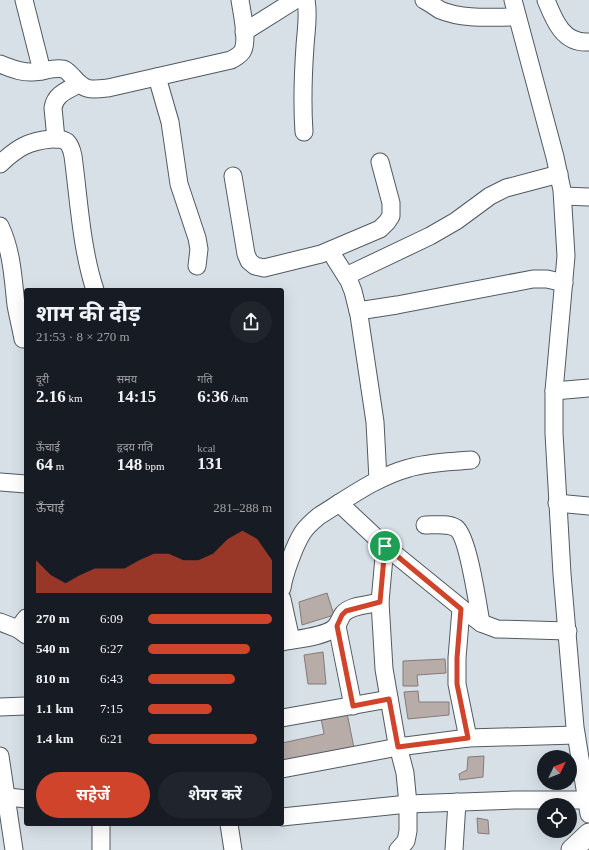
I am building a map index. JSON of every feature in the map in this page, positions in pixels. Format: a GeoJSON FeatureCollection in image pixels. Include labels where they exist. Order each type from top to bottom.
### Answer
{"type":"FeatureCollection","features":[{"type":"Feature","properties":{"kind":"main road"},"geometry":{"type":"LineString","coordinates":[[572,850],[589,834]]}},
{"type":"Feature","properties":{"kind":"street"},"geometry":{"type":"LineString","coordinates":[[24,0],[42,70]]}},
{"type":"Feature","properties":{"kind":"street"},"geometry":{"type":"LineString","coordinates":[[0,64],[18,71],[33,72],[57,69],[64,70],[68,72],[79,84],[91,90],[108,88],[231,60],[240,55],[245,43],[240,0]]}},
{"type":"Feature","properties":{"kind":"street"},"geometry":{"type":"LineString","coordinates":[[244,32],[295,0]]}},
{"type":"Feature","properties":{"kind":"street"},"geometry":{"type":"LineString","coordinates":[[304,132],[302,95],[308,9],[306,0]]}},
{"type":"Feature","properties":{"kind":"street"},"geometry":{"type":"LineString","coordinates":[[424,0],[440,9],[456,15],[475,17],[517,17]]}},
{"type":"Feature","properties":{"kind":"street"},"geometry":{"type":"LineString","coordinates":[[284,817],[408,804],[457,802],[588,807],[576,735],[554,433],[554,391],[566,256],[562,196],[559,174],[513,0]]}},
{"type":"Feature","properties":{"kind":"street"},"geometry":{"type":"LineString","coordinates":[[546,0],[554,22],[562,33],[574,40],[589,42]]}},
{"type":"Feature","properties":{"kind":"street"},"geometry":{"type":"LineString","coordinates":[[157,77],[170,122],[179,184],[197,238],[199,249],[197,266]]}},
{"type":"Feature","properties":{"kind":"street"},"geometry":{"type":"LineString","coordinates":[[56,139],[53,108],[54,102],[61,94],[79,84]]}},
{"type":"Feature","properties":{"kind":"street"},"geometry":{"type":"LineString","coordinates":[[0,164],[12,153],[30,143],[61,138],[66,141],[73,156],[83,236],[90,275],[94,288]]}},
{"type":"Feature","properties":{"kind":"street"},"geometry":{"type":"LineString","coordinates":[[233,176],[246,254],[249,261],[255,266],[264,268],[330,251],[380,228],[387,222],[391,216],[391,203],[380,162]]}},
{"type":"Feature","properties":{"kind":"street"},"geometry":{"type":"LineString","coordinates":[[346,276],[430,236],[456,221],[490,196],[506,188],[559,174]]}},
{"type":"Feature","properties":{"kind":"street"},"geometry":{"type":"LineString","coordinates":[[562,196],[589,197]]}},
{"type":"Feature","properties":{"kind":"street"},"geometry":{"type":"LineString","coordinates":[[0,226],[5,236],[11,257],[16,306],[23,339]]}},
{"type":"Feature","properties":{"kind":"street"},"geometry":{"type":"LineString","coordinates":[[330,251],[346,276],[353,291],[358,311],[375,422],[378,480]]}},
{"type":"Feature","properties":{"kind":"street"},"geometry":{"type":"LineString","coordinates":[[358,311],[436,298],[533,279],[547,279],[564,283]]}},
{"type":"Feature","properties":{"kind":"street"},"geometry":{"type":"LineString","coordinates":[[554,391],[589,388]]}},
{"type":"Feature","properties":{"kind":"street"},"geometry":{"type":"LineString","coordinates":[[284,580],[286,571],[303,532],[310,523],[339,503],[378,480],[410,467],[471,460]]}},
{"type":"Feature","properties":{"kind":"street"},"geometry":{"type":"LineString","coordinates":[[0,482],[24,484]]}},
{"type":"Feature","properties":{"kind":"street"},"geometry":{"type":"LineString","coordinates":[[339,503],[385,546],[461,609],[481,623],[497,630],[568,631]]}},
{"type":"Feature","properties":{"kind":"street"},"geometry":{"type":"LineString","coordinates":[[558,503],[589,506]]}},
{"type":"Feature","properties":{"kind":"street"},"geometry":{"type":"LineString","coordinates":[[425,525],[455,527],[460,532],[469,561],[481,623]]}},
{"type":"Feature","properties":{"kind":"street"},"geometry":{"type":"LineString","coordinates":[[385,546],[380,602],[384,669],[398,747],[407,785],[408,804],[406,841],[398,850]]}},
{"type":"Feature","properties":{"kind":"street"},"geometry":{"type":"LineString","coordinates":[[284,620],[286,641],[325,633],[337,626],[342,615],[346,611],[380,602]]}},
{"type":"Feature","properties":{"kind":"street"},"geometry":{"type":"LineString","coordinates":[[461,609],[457,658],[457,684],[468,738]]}},
{"type":"Feature","properties":{"kind":"street"},"geometry":{"type":"LineString","coordinates":[[0,622],[23,627]]}},
{"type":"Feature","properties":{"kind":"street"},"geometry":{"type":"LineString","coordinates":[[337,626],[353,706]]}},
{"type":"Feature","properties":{"kind":"street"},"geometry":{"type":"LineString","coordinates":[[284,718],[389,699]]}},
{"type":"Feature","properties":{"kind":"street"},"geometry":{"type":"LineString","coordinates":[[0,707],[24,706]]}},
{"type":"Feature","properties":{"kind":"street"},"geometry":{"type":"LineString","coordinates":[[284,769],[398,747],[468,738],[576,735]]}},
{"type":"Feature","properties":{"kind":"street"},"geometry":{"type":"LineString","coordinates":[[0,756],[3,796],[14,850]]}},
{"type":"Feature","properties":{"kind":"street"},"geometry":{"type":"LineString","coordinates":[[3,796],[24,800]]}},
{"type":"Feature","properties":{"kind":"street"},"geometry":{"type":"LineString","coordinates":[[454,850],[457,802]]}},
{"type":"Feature","properties":{"kind":"street"},"geometry":{"type":"LineString","coordinates":[[101,826],[101,850]]}},
{"type":"Feature","properties":{"kind":"street"},"geometry":{"type":"LineString","coordinates":[[229,826],[233,850]]}},
{"type":"Feature","properties":{"kind":"building"},"geometry":{"type":"Polygon","coordinates":[[[327,593],[334,615],[302,625],[299,602],[327,593]]]}},
{"type":"Feature","properties":{"kind":"building"},"geometry":{"type":"Polygon","coordinates":[[[323,652],[326,684],[308,684],[304,655],[323,652]]]}},
{"type":"Feature","properties":{"kind":"building"},"geometry":{"type":"Polygon","coordinates":[[[445,659],[446,673],[417,675],[418,686],[403,686],[403,661],[445,659]]]}},
{"type":"Feature","properties":{"kind":"building"},"geometry":{"type":"Polygon","coordinates":[[[418,691],[419,702],[449,702],[449,715],[408,719],[404,692],[418,691]]]}},
{"type":"Feature","properties":{"kind":"building"},"geometry":{"type":"Polygon","coordinates":[[[346,708],[355,753],[284,767],[284,743],[324,734],[320,713],[346,708]]]}},
{"type":"Feature","properties":{"kind":"building"},"geometry":{"type":"Polygon","coordinates":[[[484,756],[483,777],[460,780],[459,774],[467,770],[468,757],[484,756]]]}},
{"type":"Feature","properties":{"kind":"building"},"geometry":{"type":"Polygon","coordinates":[[[477,818],[488,820],[489,834],[478,833],[477,818]]]}},
{"type":"Feature","properties":{"kind":"route"},"geometry":{"type":"LineString","coordinates":[[385,546],[461,609],[457,658],[457,684],[468,738],[398,747],[389,699],[353,706],[337,626],[342,615],[346,611],[380,602],[385,546]]}}]}
